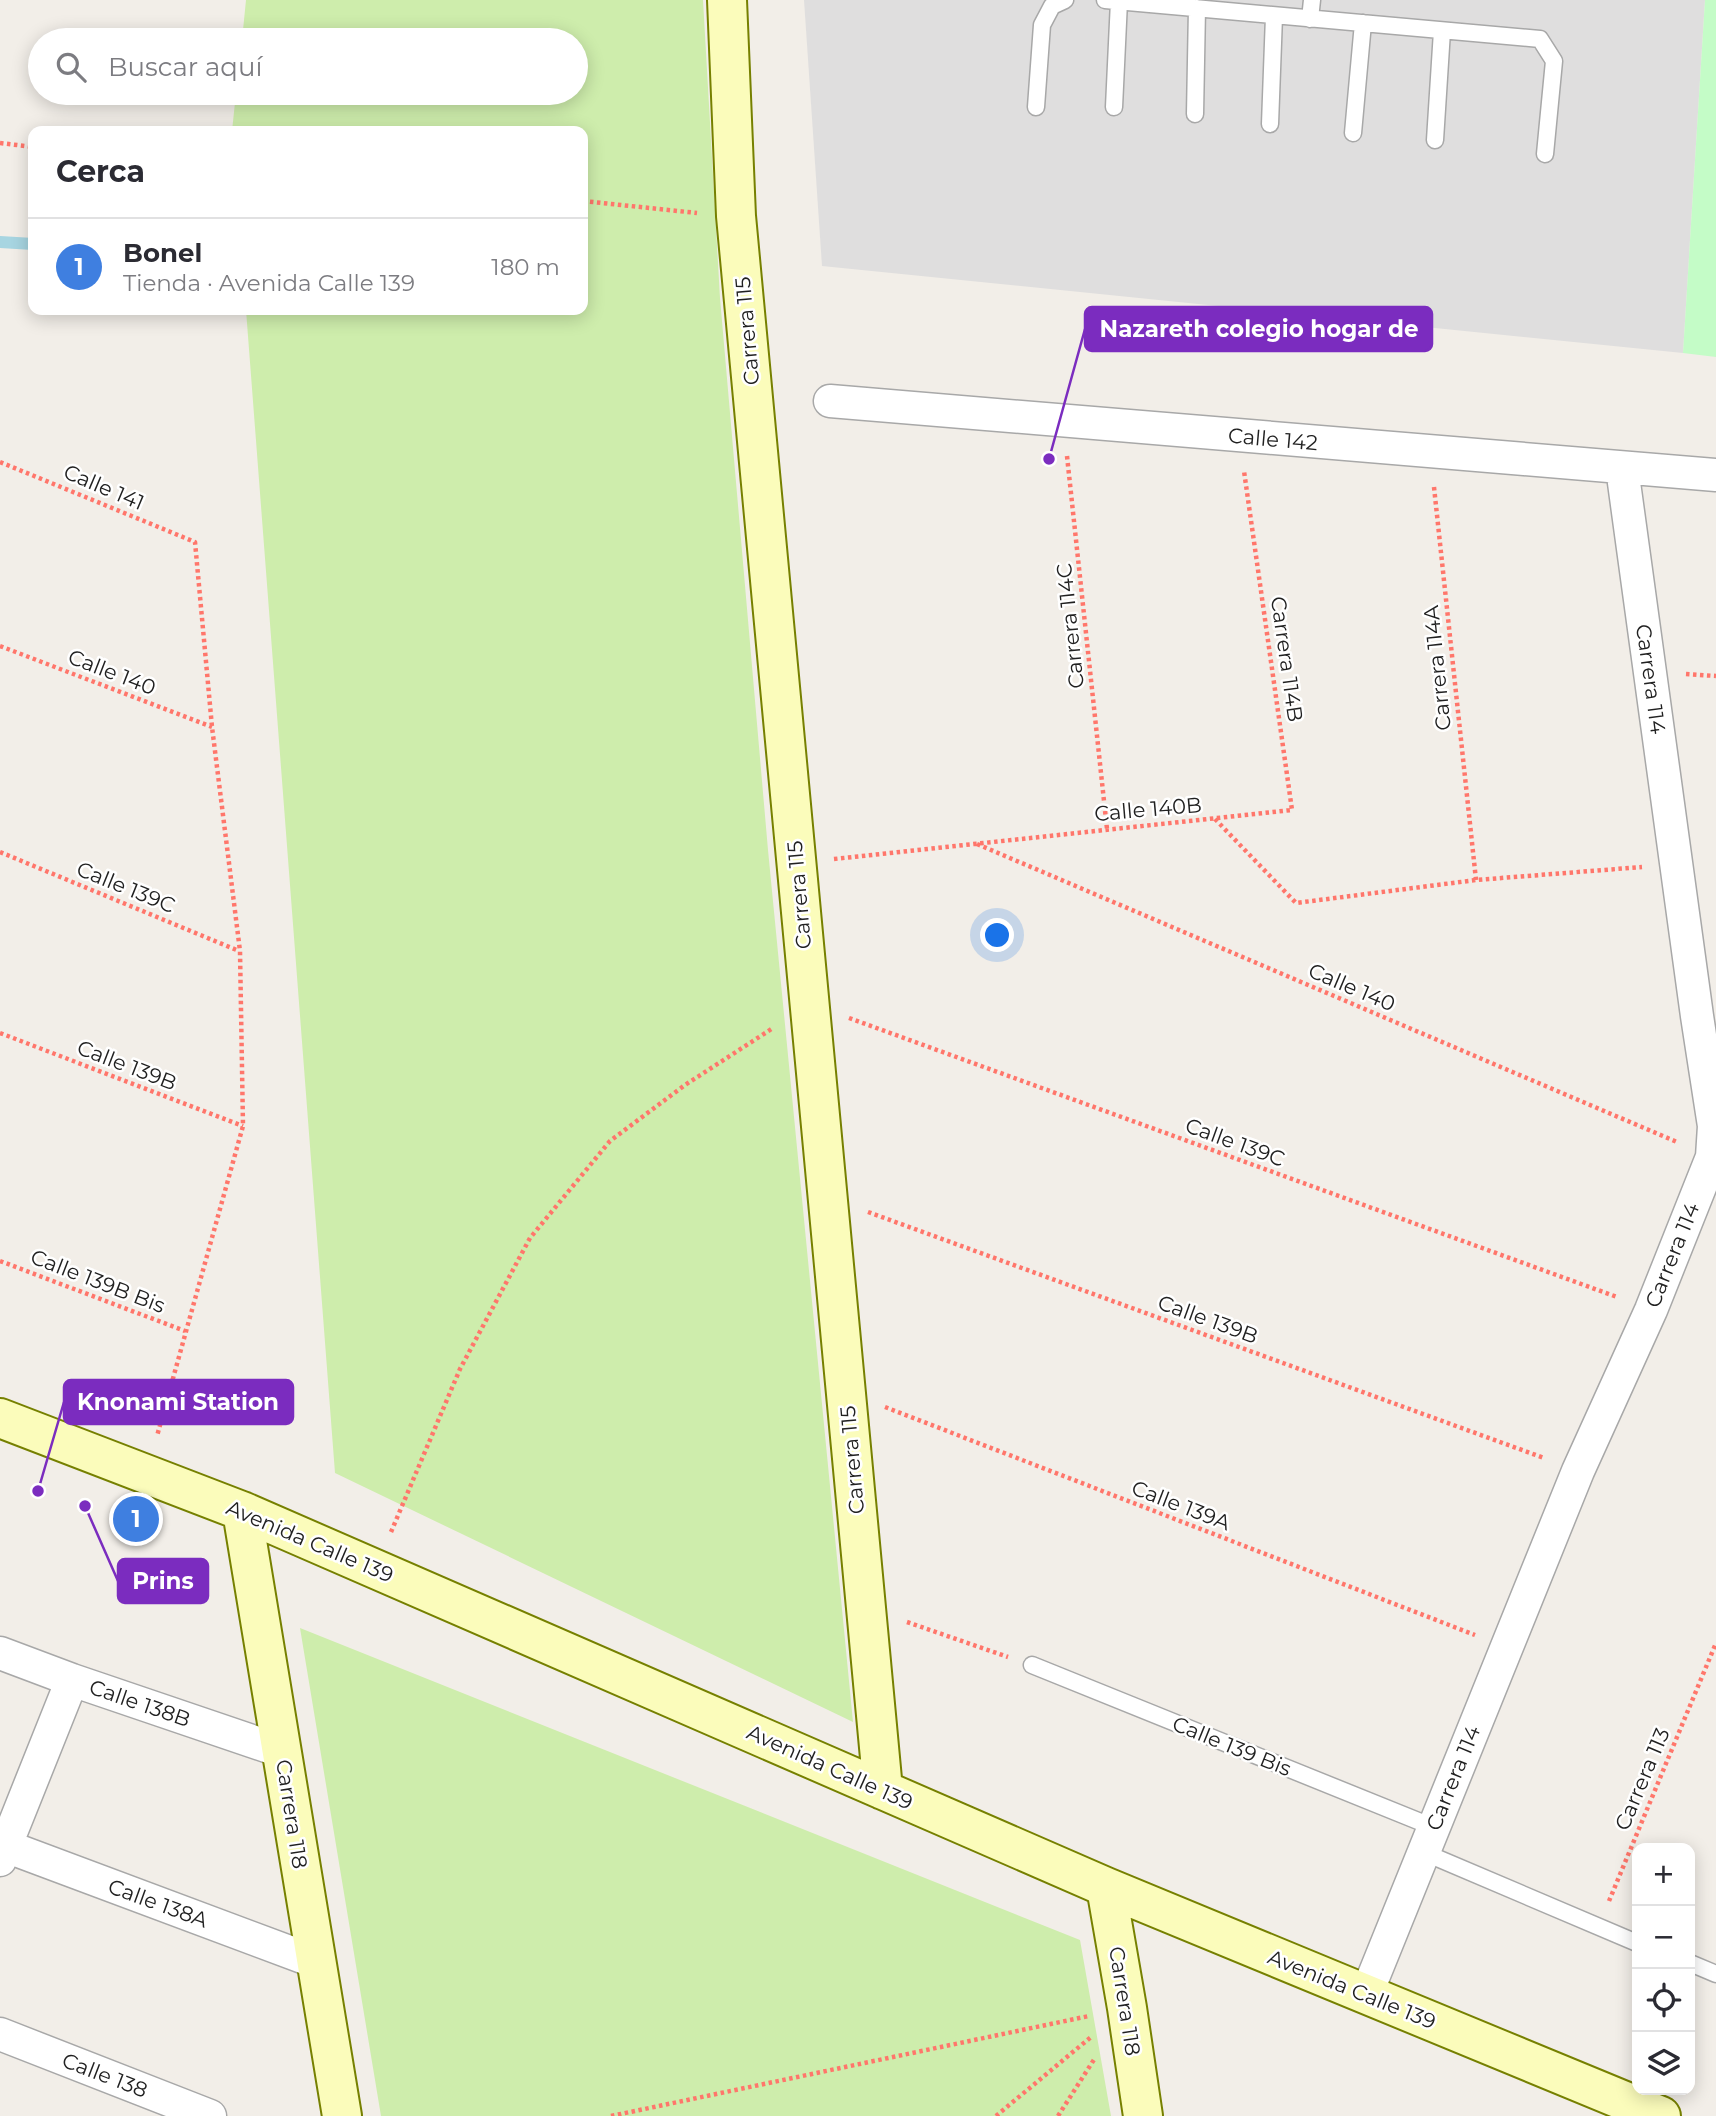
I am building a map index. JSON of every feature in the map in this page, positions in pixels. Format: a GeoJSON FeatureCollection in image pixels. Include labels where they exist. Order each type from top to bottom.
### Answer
{"type":"FeatureCollection","features":[{"type":"Feature","properties":{"kind":"street","name":"Carrera 115"},"geometry":{"type":"LineString","coordinates":[[727,0],[736,216],[883,1790]]}},
{"type":"Feature","properties":{"kind":"street","name":"Calle 142"},"geometry":{"type":"LineString","coordinates":[[830,401],[1716,475]]}},
{"type":"Feature","properties":{"kind":"street","name":"Carrera 114"},"geometry":{"type":"LineString","coordinates":[[1366,1995],[1578,1471],[1651,1310],[1712,1157],[1714,1126],[1622,468]]}},
{"type":"Feature","properties":{"kind":"street","name":"Avenida Calle 139"},"geometry":{"type":"LineString","coordinates":[[0,1418],[242,1511],[1105,1887],[1661,2116]]}},
{"type":"Feature","properties":{"kind":"street","name":"Carrera 118"},"geometry":{"type":"LineString","coordinates":[[242,1511],[342,2116]]}},
{"type":"Feature","properties":{"kind":"street","name":"Calle 138B"},"geometry":{"type":"LineString","coordinates":[[0,1653],[281,1751]]}},
{"type":"Feature","properties":{"kind":"street"},"geometry":{"type":"LineString","coordinates":[[2,1850],[72,1680]]}},
{"type":"Feature","properties":{"kind":"street","name":"Calle 138A"},"geometry":{"type":"LineString","coordinates":[[2,1850],[316,1962]]}},
{"type":"Feature","properties":{"kind":"street","name":"Carrera 118"},"geometry":{"type":"LineString","coordinates":[[1105,1887],[1143,2116]]}},
{"type":"Feature","properties":{"kind":"street","name":"Calle 138"},"geometry":{"type":"LineString","coordinates":[[0,2034],[211,2116]]}},
{"type":"Feature","properties":{"kind":"lane"},"geometry":{"type":"LineString","coordinates":[[1036,107],[1042,25],[1052,6],[1065,0]]}},
{"type":"Feature","properties":{"kind":"lane"},"geometry":{"type":"LineString","coordinates":[[1310,19],[1312,0]]}},
{"type":"Feature","properties":{"kind":"lane"},"geometry":{"type":"LineString","coordinates":[[1114,107],[1112,1],[1540,39],[1554,61],[1545,154]]}},
{"type":"Feature","properties":{"kind":"lane"},"geometry":{"type":"LineString","coordinates":[[1195,114],[1198,8]]}},
{"type":"Feature","properties":{"kind":"lane"},"geometry":{"type":"LineString","coordinates":[[1270,124],[1274,16]]}},
{"type":"Feature","properties":{"kind":"lane"},"geometry":{"type":"LineString","coordinates":[[1353,133],[1363,23]]}},
{"type":"Feature","properties":{"kind":"lane"},"geometry":{"type":"LineString","coordinates":[[1435,140],[1442,31]]}},
{"type":"Feature","properties":{"kind":"lane","name":"Calle 139 Bis"},"geometry":{"type":"LineString","coordinates":[[1032,1665],[1428,1840],[1598,1928],[1632,1941]]}},
{"type":"Feature","properties":{"kind":"lane"},"geometry":{"type":"LineString","coordinates":[[1695,1965],[1716,1974]]}},
{"type":"Feature","properties":{"kind":"path"},"geometry":{"type":"LineString","coordinates":[[0,143],[28,146]]}},
{"type":"Feature","properties":{"kind":"path"},"geometry":{"type":"LineString","coordinates":[[588,201],[736,216]]}},
{"type":"Feature","properties":{"kind":"path","name":"Carrera 114C"},"geometry":{"type":"LineString","coordinates":[[1063,421],[1108,829]]}},
{"type":"Feature","properties":{"kind":"path","name":"Carrera 114B"},"geometry":{"type":"LineString","coordinates":[[1214,819],[1292,810],[1239,436]]}},
{"type":"Feature","properties":{"kind":"path","name":"Carrera 114A"},"geometry":{"type":"LineString","coordinates":[[1430,452],[1476,880]]}},
{"type":"Feature","properties":{"kind":"path","name":"Calle 141"},"geometry":{"type":"LineString","coordinates":[[0,461],[195,542],[212,727]]}},
{"type":"Feature","properties":{"kind":"path","name":"Calle 140"},"geometry":{"type":"LineString","coordinates":[[0,646],[212,727]]}},
{"type":"Feature","properties":{"kind":"path"},"geometry":{"type":"LineString","coordinates":[[156,1440],[243,1126],[240,951],[212,727]]}},
{"type":"Feature","properties":{"kind":"path","name":"Calle 140B"},"geometry":{"type":"LineString","coordinates":[[796,863],[1214,819],[1296,902],[1476,880],[1677,864]]}},
{"type":"Feature","properties":{"kind":"path","name":"Calle 140"},"geometry":{"type":"LineString","coordinates":[[976,844],[1712,1157]]}},
{"type":"Feature","properties":{"kind":"path","name":"Calle 139C"},"geometry":{"type":"LineString","coordinates":[[0,852],[240,951]]}},
{"type":"Feature","properties":{"kind":"path"},"geometry":{"type":"LineString","coordinates":[[387,1541],[460,1369],[530,1238],[610,1142],[685,1084],[809,1004]]}},
{"type":"Feature","properties":{"kind":"path","name":"Calle 139C"},"geometry":{"type":"LineString","coordinates":[[809,1004],[1651,1310]]}},
{"type":"Feature","properties":{"kind":"path","name":"Calle 139B"},"geometry":{"type":"LineString","coordinates":[[0,1033],[243,1126]]}},
{"type":"Feature","properties":{"kind":"path","name":"Calle 139B"},"geometry":{"type":"LineString","coordinates":[[828,1197],[1578,1471]]}},
{"type":"Feature","properties":{"kind":"path","name":"Calle 139B Bis"},"geometry":{"type":"LineString","coordinates":[[0,1261],[186,1331]]}},
{"type":"Feature","properties":{"kind":"path","name":"Calle 139A"},"geometry":{"type":"LineString","coordinates":[[845,1392],[1506,1647]]}},
{"type":"Feature","properties":{"kind":"path"},"geometry":{"type":"LineString","coordinates":[[866,1608],[1032,1665]]}},
{"type":"Feature","properties":{"kind":"path","name":"Carrera 113"},"geometry":{"type":"LineString","coordinates":[[1598,1928],[1716,1643]]}},
{"type":"Feature","properties":{"kind":"path"},"geometry":{"type":"LineString","coordinates":[[611,2116],[1127,2007]]}},
{"type":"Feature","properties":{"kind":"path"},"geometry":{"type":"LineString","coordinates":[[996,2116],[1127,2007]]}},
{"type":"Feature","properties":{"kind":"shaded area"},"geometry":{"type":"Polygon","coordinates":[[[804,0],[1705,0],[1683,353],[822,266],[804,0]]]}},
{"type":"Feature","properties":{"kind":"green space"},"geometry":{"type":"Polygon","coordinates":[[[246,0],[703,0],[720,298],[768,850],[853,1722],[335,1473],[246,315],[588,315],[588,126],[233,126],[235,105],[588,105],[588,28],[243,28],[246,0]]]}},
{"type":"Feature","properties":{"kind":"green space"},"geometry":{"type":"Polygon","coordinates":[[[1705,0],[1716,0],[1716,357],[1683,353],[1705,0]]]}},
{"type":"Feature","properties":{"kind":"green space"},"geometry":{"type":"Polygon","coordinates":[[[300,1628],[1080,1940],[1111,2116],[381,2116],[300,1628]]]}},
{"type":"Feature","properties":{"kind":"waterway"},"geometry":{"type":"LineString","coordinates":[[0,242],[28,244]]}},
{"type":"Feature","properties":{"kind":"place","name":"Nazareth colegio hogar de"},"geometry":{"type":"Point","coordinates":[1049,459]}},
{"type":"Feature","properties":{"kind":"place","name":"Knonami Station"},"geometry":{"type":"Point","coordinates":[38,1491]}},
{"type":"Feature","properties":{"kind":"place","name":"Prins"},"geometry":{"type":"Point","coordinates":[85,1506]}},
{"type":"Feature","properties":{"kind":"place","name":"Bonel"},"geometry":{"type":"Point","coordinates":[136,1519]}}]}
